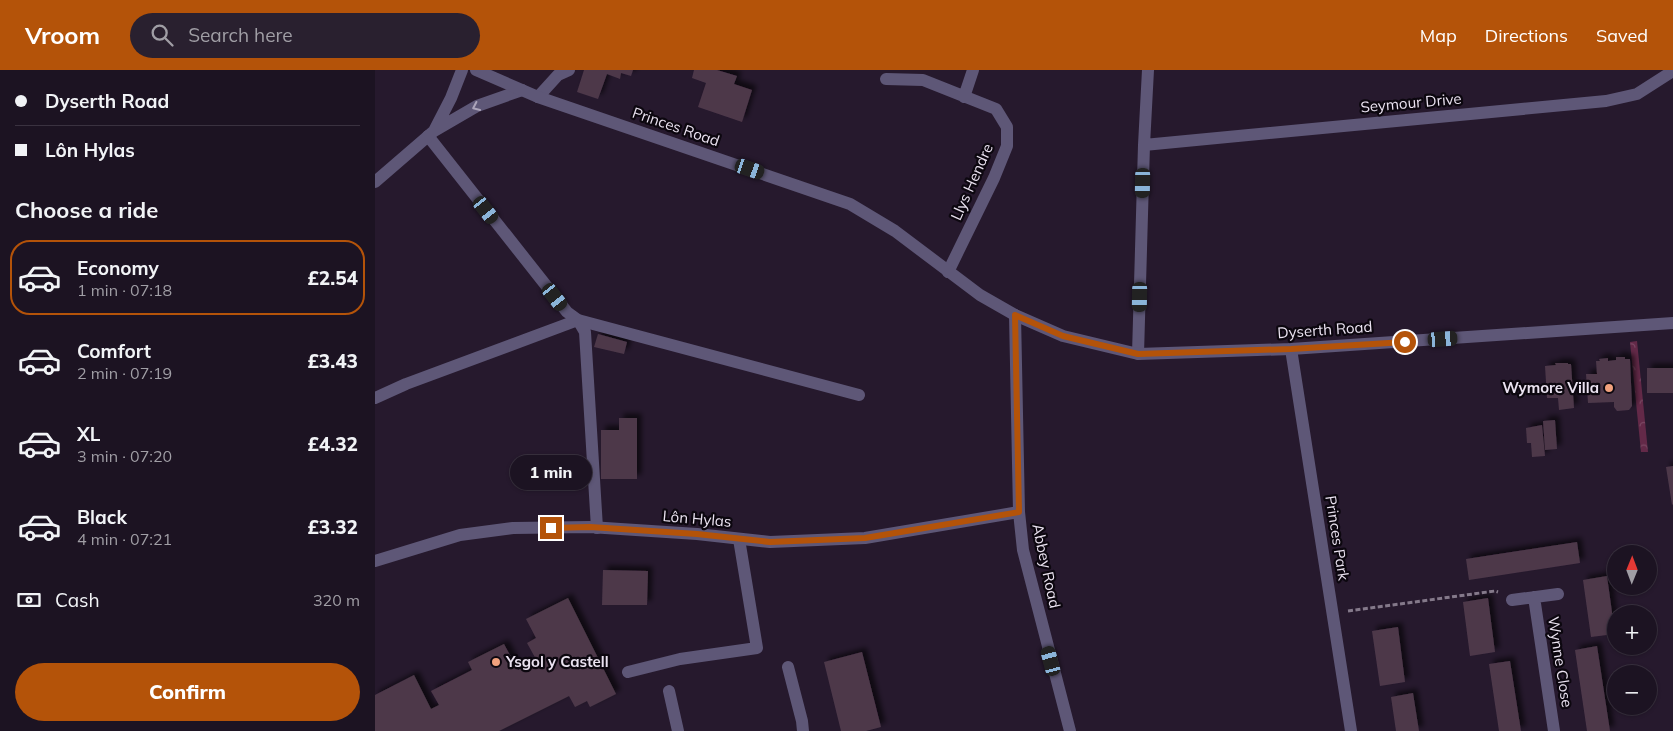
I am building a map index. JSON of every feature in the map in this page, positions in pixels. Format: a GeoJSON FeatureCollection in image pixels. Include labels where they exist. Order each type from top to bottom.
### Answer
{"type":"FeatureCollection","features":[{"type":"Feature","properties":{"kind":"street"},"geometry":{"type":"LineString","coordinates":[[431,133],[451,98],[462,70]]}},
{"type":"Feature","properties":{"kind":"street","name":"Princes Road"},"geometry":{"type":"LineString","coordinates":[[476,70],[538,97],[850,204],[895,231],[980,295],[1015,315]]}},
{"type":"Feature","properties":{"kind":"street"},"geometry":{"type":"LineString","coordinates":[[538,97],[558,75],[569,70]]}},
{"type":"Feature","properties":{"kind":"street"},"geometry":{"type":"LineString","coordinates":[[964,97],[973,70]]}},
{"type":"Feature","properties":{"kind":"street"},"geometry":{"type":"LineString","coordinates":[[1138,354],[1148,70]]}},
{"type":"Feature","properties":{"kind":"street","name":"Seymour Drive"},"geometry":{"type":"LineString","coordinates":[[1144,145],[1606,101],[1637,94],[1673,71]]}},
{"type":"Feature","properties":{"kind":"street","name":"Llys Hendre"},"geometry":{"type":"LineString","coordinates":[[886,79],[923,80],[995,109],[1007,127],[1007,146],[994,178],[948,272]]}},
{"type":"Feature","properties":{"kind":"street"},"geometry":{"type":"LineString","coordinates":[[375,182],[431,133],[477,106],[522,90]]}},
{"type":"Feature","properties":{"kind":"street"},"geometry":{"type":"LineString","coordinates":[[431,133],[567,312],[578,320],[859,395]]}},
{"type":"Feature","properties":{"kind":"street","name":"Dyserth Road"},"geometry":{"type":"LineString","coordinates":[[1015,315],[1063,336],[1138,354],[1291,349],[1673,322]]}},
{"type":"Feature","properties":{"kind":"street","name":"Abbey Road"},"geometry":{"type":"LineString","coordinates":[[1015,315],[1019,512],[1023,550],[1070,731]]}},
{"type":"Feature","properties":{"kind":"street"},"geometry":{"type":"LineString","coordinates":[[375,398],[406,384],[578,320]]}},
{"type":"Feature","properties":{"kind":"street"},"geometry":{"type":"LineString","coordinates":[[578,320],[585,332],[597,528]]}},
{"type":"Feature","properties":{"kind":"street","name":"Princes Park"},"geometry":{"type":"LineString","coordinates":[[1291,349],[1351,731]]}},
{"type":"Feature","properties":{"kind":"street","name":"Lôn Hylas"},"geometry":{"type":"LineString","coordinates":[[375,561],[460,535],[513,528],[597,528],[697,534],[770,542],[865,538],[1019,512]]}},
{"type":"Feature","properties":{"kind":"street"},"geometry":{"type":"LineString","coordinates":[[628,672],[680,659],[757,648],[739,539]]}},
{"type":"Feature","properties":{"kind":"street","name":"Wynne Close"},"geometry":{"type":"LineString","coordinates":[[1512,600],[1558,594]]}},
{"type":"Feature","properties":{"kind":"street","name":"Wynne Close"},"geometry":{"type":"LineString","coordinates":[[1534,597],[1554,731]]}},
{"type":"Feature","properties":{"kind":"street"},"geometry":{"type":"LineString","coordinates":[[787,667],[803,731]]}},
{"type":"Feature","properties":{"kind":"street"},"geometry":{"type":"LineString","coordinates":[[669,690],[678,731]]}},
{"type":"Feature","properties":{"kind":"path"},"geometry":{"type":"LineString","coordinates":[[1333,613],[1495,590],[1512,600]]}},
{"type":"Feature","properties":{"kind":"green space"},"geometry":{"type":"Polygon","coordinates":[[[1637,341],[1648,452],[1641,452],[1630,342],[1637,341]]]}},
{"type":"Feature","properties":{"kind":"building"},"geometry":{"type":"Polygon","coordinates":[[[584,70],[633,70],[631,76],[621,73],[620,79],[607,74],[598,99],[577,92],[584,70]]]}},
{"type":"Feature","properties":{"kind":"building"},"geometry":{"type":"Polygon","coordinates":[[[694,70],[717,70],[737,76],[734,84],[752,90],[742,122],[698,107],[706,83],[692,78],[694,70]]]}},
{"type":"Feature","properties":{"kind":"building"},"geometry":{"type":"Polygon","coordinates":[[[598,334],[627,342],[624,354],[594,347],[598,334]]]}},
{"type":"Feature","properties":{"kind":"building","name":"Wymore Villa"},"geometry":{"type":"Polygon","coordinates":[[[1616,357],[1630,359],[1632,406],[1629,410],[1617,411],[1614,407],[1614,402],[1588,403],[1586,374],[1597,374],[1596,361],[1600,361],[1599,359],[1608,358],[1608,361],[1616,360],[1616,357]]]}},
{"type":"Feature","properties":{"kind":"building"},"geometry":{"type":"Polygon","coordinates":[[[1555,363],[1571,364],[1574,408],[1559,410],[1558,398],[1547,398],[1545,366],[1556,365],[1555,363]]]}},
{"type":"Feature","properties":{"kind":"building"},"geometry":{"type":"Polygon","coordinates":[[[1647,368],[1673,368],[1673,393],[1647,393],[1647,368]]]}},
{"type":"Feature","properties":{"kind":"building"},"geometry":{"type":"Polygon","coordinates":[[[619,418],[637,418],[637,479],[601,479],[601,430],[619,430],[619,418]]]}},
{"type":"Feature","properties":{"kind":"building"},"geometry":{"type":"Polygon","coordinates":[[[1555,420],[1557,449],[1545,450],[1543,421],[1555,420]]]}},
{"type":"Feature","properties":{"kind":"building"},"geometry":{"type":"Polygon","coordinates":[[[1542,425],[1545,456],[1532,457],[1531,443],[1527,443],[1526,428],[1542,425]]]}},
{"type":"Feature","properties":{"kind":"building"},"geometry":{"type":"Polygon","coordinates":[[[1673,466],[1673,504],[1672,505],[1666,467],[1673,466]]]}},
{"type":"Feature","properties":{"kind":"building"},"geometry":{"type":"Polygon","coordinates":[[[1577,542],[1580,563],[1469,580],[1466,559],[1577,542]]]}},
{"type":"Feature","properties":{"kind":"building"},"geometry":{"type":"Polygon","coordinates":[[[603,570],[648,571],[647,605],[602,605],[603,570]]]}},
{"type":"Feature","properties":{"kind":"building"},"geometry":{"type":"Polygon","coordinates":[[[1607,576],[1607,595],[1610,595],[1611,605],[1607,605],[1607,635],[1591,637],[1583,580],[1607,576]]]}},
{"type":"Feature","properties":{"kind":"building"},"geometry":{"type":"Polygon","coordinates":[[[568,598],[616,694],[590,707],[587,701],[575,707],[569,696],[499,731],[375,731],[375,695],[414,675],[431,709],[439,705],[431,691],[472,670],[468,662],[504,644],[518,670],[537,661],[527,643],[536,638],[526,619],[568,598]]]}},
{"type":"Feature","properties":{"kind":"building"},"geometry":{"type":"Polygon","coordinates":[[[1488,598],[1495,652],[1470,656],[1463,602],[1488,598]]]}},
{"type":"Feature","properties":{"kind":"building"},"geometry":{"type":"Polygon","coordinates":[[[1398,627],[1405,682],[1380,686],[1372,631],[1398,627]]]}},
{"type":"Feature","properties":{"kind":"building"},"geometry":{"type":"Polygon","coordinates":[[[1597,646],[1610,731],[1587,731],[1575,650],[1597,646]]]}},
{"type":"Feature","properties":{"kind":"building"},"geometry":{"type":"Polygon","coordinates":[[[862,652],[881,727],[866,731],[841,731],[824,662],[862,652]]]}},
{"type":"Feature","properties":{"kind":"building"},"geometry":{"type":"Polygon","coordinates":[[[1510,661],[1521,731],[1499,731],[1489,664],[1510,661]]]}},
{"type":"Feature","properties":{"kind":"building"},"geometry":{"type":"Polygon","coordinates":[[[1413,693],[1419,731],[1396,731],[1391,697],[1413,693]]]}},
{"type":"Feature","properties":{"kind":"place","name":"Wymore Villa"},"geometry":{"type":"Point","coordinates":[1609,388]}},
{"type":"Feature","properties":{"kind":"place","name":"Ysgol y Castell"},"geometry":{"type":"Point","coordinates":[496,662]}},
{"type":"Feature","properties":{"kind":"route"},"geometry":{"type":"LineString","coordinates":[[551,528],[590,527],[697,534],[770,542],[865,538],[1019,512],[1015,315],[1063,336],[1138,354],[1291,349],[1405,342]]}}]}
